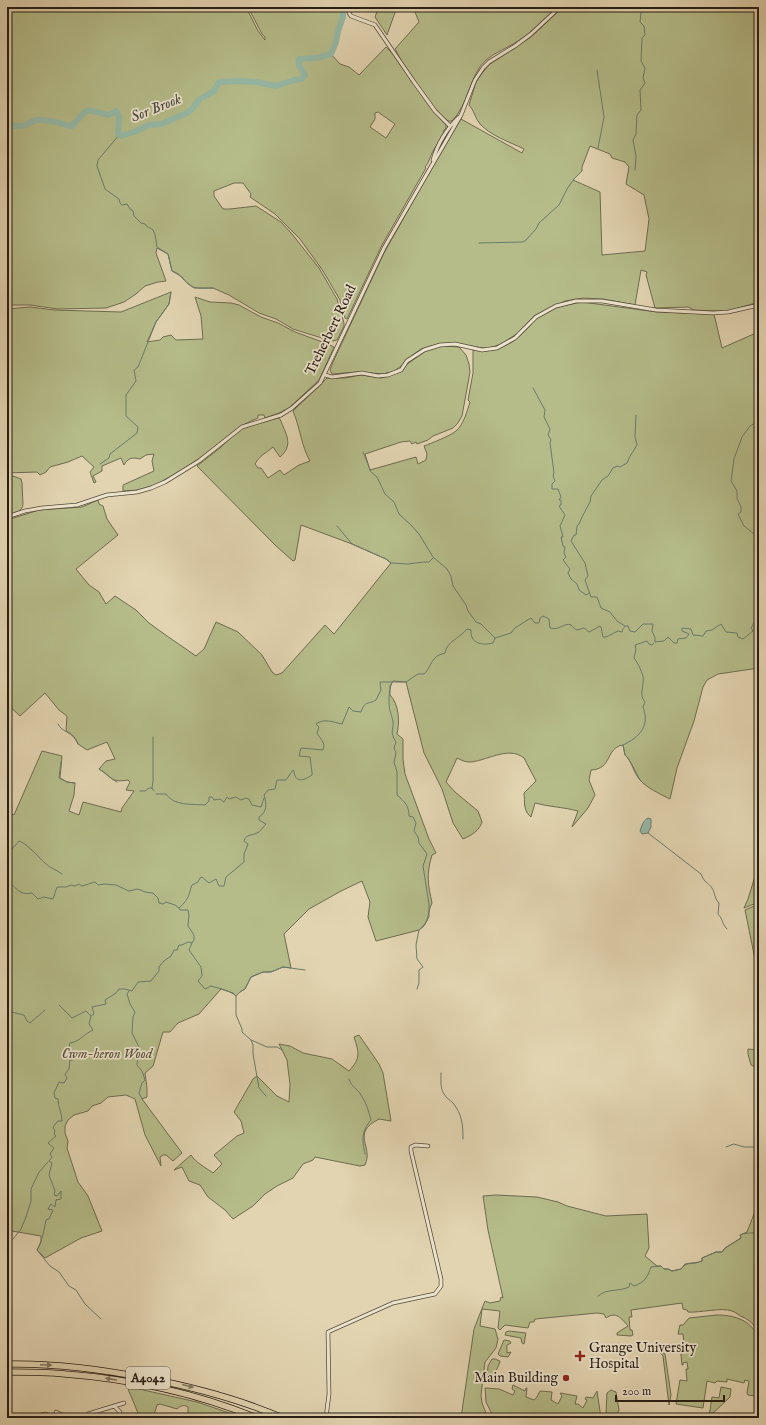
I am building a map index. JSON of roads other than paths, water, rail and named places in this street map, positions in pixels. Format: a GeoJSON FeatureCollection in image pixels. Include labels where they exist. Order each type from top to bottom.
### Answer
{"type":"FeatureCollection","features":[{"type":"Feature","properties":{"kind":"highway","name":"A4042"},"geometry":{"type":"LineString","coordinates":[[7,1364],[52,1365],[117,1372],[183,1385],[246,1404],[283,1418]]}},
{"type":"Feature","properties":{"kind":"highway","name":"A4042"},"geometry":{"type":"LineString","coordinates":[[7,1372],[64,1373],[135,1383],[194,1397],[257,1418]]}},
{"type":"Feature","properties":{"kind":"street"},"geometry":{"type":"LineString","coordinates":[[348,7],[351,16],[375,25],[435,111],[450,126]]}},
{"type":"Feature","properties":{"kind":"street","name":"Treherbert Road"},"geometry":{"type":"LineString","coordinates":[[7,517],[42,508],[76,505],[107,495],[144,491],[158,486],[199,461],[242,427],[281,415],[292,408],[320,383],[325,375],[346,325],[384,248],[461,115],[475,80],[489,62],[531,34],[560,7]]}},
{"type":"Feature","properties":{"kind":"street"},"geometry":{"type":"LineString","coordinates":[[750,7],[759,11]]}},
{"type":"Feature","properties":{"kind":"street"},"geometry":{"type":"LineString","coordinates":[[432,164],[437,148],[450,126],[461,115]]}},
{"type":"Feature","properties":{"kind":"street"},"geometry":{"type":"LineString","coordinates":[[325,375],[332,377],[362,373],[378,376],[388,375],[401,370],[407,361],[424,350],[440,345],[455,344],[482,350],[497,348],[515,338],[540,314],[556,306],[576,301],[602,302],[656,310],[714,312],[728,312],[759,304]]}},
{"type":"Feature","properties":{"kind":"street"},"geometry":{"type":"LineString","coordinates":[[326,1418],[330,1394],[328,1332],[393,1303],[435,1294],[441,1286],[441,1279],[411,1151],[414,1145],[428,1146]]}},
{"type":"Feature","properties":{"kind":"street"},"geometry":{"type":"LineString","coordinates":[[85,1418],[88,1414],[124,1403]]}},
{"type":"Feature","properties":{"kind":"street"},"geometry":{"type":"LineString","coordinates":[[114,1406],[120,1412]]}},
{"type":"Feature","properties":{"kind":"street"},"geometry":{"type":"LineString","coordinates":[[56,1412],[68,1418]]}},
{"type":"Feature","properties":{"kind":"street"},"geometry":{"type":"LineString","coordinates":[[7,1418],[31,1417],[46,1414]]}},
{"type":"Feature","properties":{"kind":"waterway","name":"Sor Brook"},"geometry":{"type":"LineString","coordinates":[[7,126],[23,126],[36,120],[56,122],[72,126],[85,112],[95,111],[108,115],[116,111],[119,116],[118,133],[121,136],[149,125],[161,124],[187,113],[200,99],[214,91],[219,82],[256,82],[276,86],[302,79],[305,75],[299,66],[299,59],[316,58],[331,54],[343,17],[343,7]]}},
{"type":"Feature","properties":{"kind":"waterway"},"geometry":{"type":"LineString","coordinates":[[635,170],[636,156],[633,140],[636,134],[637,115],[641,110],[640,90],[645,83],[643,78],[645,68],[641,61],[642,38],[645,35],[644,26],[640,22],[641,12],[639,7]]}},
{"type":"Feature","properties":{"kind":"waterway"},"geometry":{"type":"LineString","coordinates":[[597,70],[604,117],[598,148]]}},
{"type":"Feature","properties":{"kind":"waterway"},"geometry":{"type":"LineString","coordinates":[[119,135],[98,160],[97,166],[105,189],[119,199],[122,205],[127,204],[133,211],[134,216],[141,223],[153,230],[157,247],[168,254],[172,271],[178,274],[193,287],[213,288]]}},
{"type":"Feature","properties":{"kind":"waterway"},"geometry":{"type":"LineString","coordinates":[[479,243],[523,242],[526,240],[536,229],[539,223],[559,205],[567,189],[582,171]]}},
{"type":"Feature","properties":{"kind":"waterway"},"geometry":{"type":"LineString","coordinates":[[100,464],[109,458],[110,454],[137,433],[138,427],[126,416],[126,395],[136,381],[134,370],[138,367],[156,322],[169,304],[171,292]]}},
{"type":"Feature","properties":{"kind":"waterway"},"geometry":{"type":"LineString","coordinates":[[533,388],[545,410],[544,417],[550,429],[548,435],[551,440],[553,476],[555,481],[552,484],[552,489],[558,489],[561,497],[559,500],[561,500],[561,505],[559,506],[565,515],[560,526],[563,537],[561,537],[563,546],[565,547],[564,553],[566,557],[563,560],[570,569],[568,573],[571,579],[577,584],[579,590],[586,595],[589,593]]}},
{"type":"Feature","properties":{"kind":"waterway"},"geometry":{"type":"LineString","coordinates":[[625,626],[617,621],[610,612],[601,608],[597,597],[591,597],[585,580],[588,576],[585,563],[571,541],[574,535],[576,535],[577,526],[590,502],[591,496],[602,480],[608,476],[613,468],[617,466],[620,467],[627,463],[637,445],[635,437],[636,415]]}},
{"type":"Feature","properties":{"kind":"waterway"},"geometry":{"type":"LineString","coordinates":[[759,418],[750,426],[742,437],[734,459],[731,481],[737,491],[737,498],[741,507],[741,512],[738,514],[744,526],[759,538]]}},
{"type":"Feature","properties":{"kind":"waterway"},"geometry":{"type":"LineString","coordinates":[[363,452],[371,472],[377,477],[385,494],[394,502],[399,514],[419,534],[433,557],[447,569],[451,576],[453,586],[476,622],[481,624],[495,638]]}},
{"type":"Feature","properties":{"kind":"waterway"},"geometry":{"type":"LineString","coordinates":[[337,526],[352,544],[386,559],[391,563],[408,564],[429,562],[433,558]]}},
{"type":"Feature","properties":{"kind":"waterway"},"geometry":{"type":"LineString","coordinates":[[59,1005],[72,1018],[86,1011],[91,1016],[94,1014],[92,1007],[106,1004],[105,1000],[116,993],[119,989],[132,991],[138,982],[151,981],[159,971],[159,967],[171,956],[174,950],[177,950],[179,945],[188,942],[192,943],[194,940],[194,935],[188,926],[188,910],[180,910],[179,908],[187,899],[192,885],[198,882],[202,877],[209,883],[216,879],[219,886],[224,886],[226,877],[244,862],[244,854],[248,844],[244,841],[247,836],[260,831],[266,824],[259,820],[259,817],[264,813],[266,808],[264,795],[268,790],[275,789],[277,780],[286,780],[293,770],[296,778],[300,780],[306,779],[312,775],[310,757],[299,756],[301,748],[323,750],[323,743],[317,733],[319,727],[316,724],[322,721],[342,724],[349,707],[353,711],[361,712],[365,704],[376,700],[381,690],[380,682],[406,682],[418,674],[424,674],[434,659],[445,653],[448,645],[467,629],[471,630],[474,641],[481,644],[489,644],[493,643],[495,638],[511,633],[515,628],[531,618],[535,623],[539,623],[540,618],[543,616],[549,619],[550,628],[553,629],[569,624],[577,630],[584,628],[589,632],[600,626],[603,637],[618,631],[622,632],[623,628],[626,626],[628,626],[630,631],[635,632],[643,624],[653,624],[652,631],[655,642],[664,641],[668,637],[674,643],[677,643],[678,639],[686,638],[689,634],[682,631],[682,628],[691,629],[693,635],[703,636],[706,631],[712,630],[721,624],[726,632],[737,633],[738,637],[743,639],[753,631],[751,628],[755,621],[759,622]]}},
{"type":"Feature","properties":{"kind":"waterway"},"geometry":{"type":"LineString","coordinates":[[759,627],[759,635]]}},
{"type":"Feature","properties":{"kind":"waterway"},"geometry":{"type":"LineString","coordinates":[[640,780],[625,755],[623,745],[639,734],[645,720],[643,707],[645,702],[642,696],[643,676],[634,658],[636,649],[635,645],[647,641],[652,645],[654,643]]}},
{"type":"Feature","properties":{"kind":"waterway"},"geometry":{"type":"LineString","coordinates":[[392,682],[389,704],[393,721],[392,733],[396,742],[394,748],[396,753],[394,762],[397,772],[397,795],[406,804],[409,816],[413,817],[416,823],[414,831],[418,837],[419,843],[427,854],[423,866],[429,904],[429,917],[424,926],[419,930],[416,945],[417,959],[423,967],[419,970],[419,983],[417,989]]}},
{"type":"Feature","properties":{"kind":"waterway"},"geometry":{"type":"LineString","coordinates":[[58,724],[62,729],[71,734],[78,744]]}},
{"type":"Feature","properties":{"kind":"waterway"},"geometry":{"type":"LineString","coordinates":[[152,788],[153,737]]}},
{"type":"Feature","properties":{"kind":"waterway"},"geometry":{"type":"LineString","coordinates":[[61,762],[59,778],[67,782],[75,783]]}},
{"type":"Feature","properties":{"kind":"waterway"},"geometry":{"type":"LineString","coordinates":[[99,769],[117,782]]}},
{"type":"Feature","properties":{"kind":"waterway"},"geometry":{"type":"LineString","coordinates":[[140,791],[145,791],[149,788],[152,788],[154,791]]}},
{"type":"Feature","properties":{"kind":"waterway"},"geometry":{"type":"LineString","coordinates":[[156,794],[166,794],[169,798],[178,802],[205,805],[209,801],[209,797],[212,797],[214,800],[220,799],[224,802],[227,797],[229,799],[236,797],[241,800],[246,798],[249,799],[252,805],[261,807],[264,798]]}},
{"type":"Feature","properties":{"kind":"waterway"},"geometry":{"type":"LineString","coordinates":[[648,833],[701,874],[713,890],[719,903],[718,914],[727,929]]}},
{"type":"Feature","properties":{"kind":"waterway"},"geometry":{"type":"LineString","coordinates":[[12,849],[19,841],[30,848],[48,865],[62,874]]}},
{"type":"Feature","properties":{"kind":"waterway"},"geometry":{"type":"LineString","coordinates":[[7,882],[21,892],[27,894],[32,893],[38,899],[44,897],[53,899],[57,887],[66,887],[71,885],[75,886],[79,884],[82,886],[95,882],[98,885],[116,885],[129,891],[137,889],[153,893],[158,898],[159,903],[163,904],[166,902],[179,908]]}},
{"type":"Feature","properties":{"kind":"waterway"},"geometry":{"type":"LineString","coordinates":[[192,943],[189,950],[201,967],[202,976],[198,981],[205,989],[211,986],[228,991],[236,996],[236,1015],[242,1032],[251,1040],[253,1045],[253,1054],[259,1088],[266,1096]]}},
{"type":"Feature","properties":{"kind":"waterway"},"geometry":{"type":"LineString","coordinates":[[237,995],[245,989],[251,977],[263,972],[271,972],[283,967],[305,970]]}},
{"type":"Feature","properties":{"kind":"waterway"},"geometry":{"type":"LineString","coordinates":[[129,991],[127,994],[130,1004],[135,1012],[133,1017],[132,1033],[139,1047],[137,1065],[142,1071],[145,1080],[142,1083],[139,1093],[142,1099]]}},
{"type":"Feature","properties":{"kind":"waterway"},"geometry":{"type":"LineString","coordinates":[[7,1011],[24,1015],[30,1023],[45,1010]]}},
{"type":"Feature","properties":{"kind":"waterway"},"geometry":{"type":"LineString","coordinates":[[91,1016],[89,1024],[93,1030],[76,1041],[70,1043],[67,1052],[72,1052],[73,1060],[70,1060],[69,1069],[65,1074],[67,1078],[64,1083],[59,1082],[54,1093],[55,1098],[58,1099],[62,1121],[58,1121],[53,1127],[55,1131],[54,1134],[56,1136],[48,1143],[54,1148],[50,1154],[52,1157],[49,1161],[52,1163],[49,1175],[55,1191],[54,1195],[57,1196],[61,1191],[61,1199],[56,1200],[55,1207],[51,1204],[48,1209],[53,1210],[49,1219],[46,1220],[42,1239],[37,1250],[50,1266],[59,1272],[69,1286],[76,1290],[85,1304],[101,1319]]}},
{"type":"Feature","properties":{"kind":"waterway"},"geometry":{"type":"LineString","coordinates":[[251,1040],[267,1047],[277,1047],[282,1050]]}},
{"type":"Feature","properties":{"kind":"waterway"},"geometry":{"type":"LineString","coordinates":[[441,1073],[443,1092],[456,1107],[460,1116],[463,1139]]}},
{"type":"Feature","properties":{"kind":"waterway"},"geometry":{"type":"LineString","coordinates":[[349,1079],[364,1101],[371,1120],[365,1128],[363,1136],[365,1154]]}},
{"type":"Feature","properties":{"kind":"waterway"},"geometry":{"type":"LineString","coordinates":[[726,1147],[734,1144],[744,1147],[756,1147],[759,1149]]}},
{"type":"Feature","properties":{"kind":"waterway"},"geometry":{"type":"LineString","coordinates":[[13,1239],[21,1229],[26,1217],[31,1201],[31,1189],[39,1172],[48,1162]]}},
{"type":"Feature","properties":{"kind":"waterway"},"geometry":{"type":"LineString","coordinates":[[598,1296],[605,1292],[629,1287],[630,1283],[634,1286],[641,1283],[647,1277],[651,1267],[661,1266],[664,1269],[672,1271],[681,1269],[685,1264],[696,1263],[702,1261],[702,1258],[716,1252],[722,1252],[725,1248],[741,1238],[740,1235],[759,1233]]}},
{"type":"Feature","properties":{"kind":"place","name":"Grange University Hospital"},"geometry":{"type":"Point","coordinates":[580,1356]}},
{"type":"Feature","properties":{"kind":"place","name":"Main Building"},"geometry":{"type":"Point","coordinates":[566,1378]}},
{"type":"Feature","properties":{"kind":"park label","name":"Cwm-heron Wood"},"geometry":{"type":"Point","coordinates":[107,1054]}}]}
